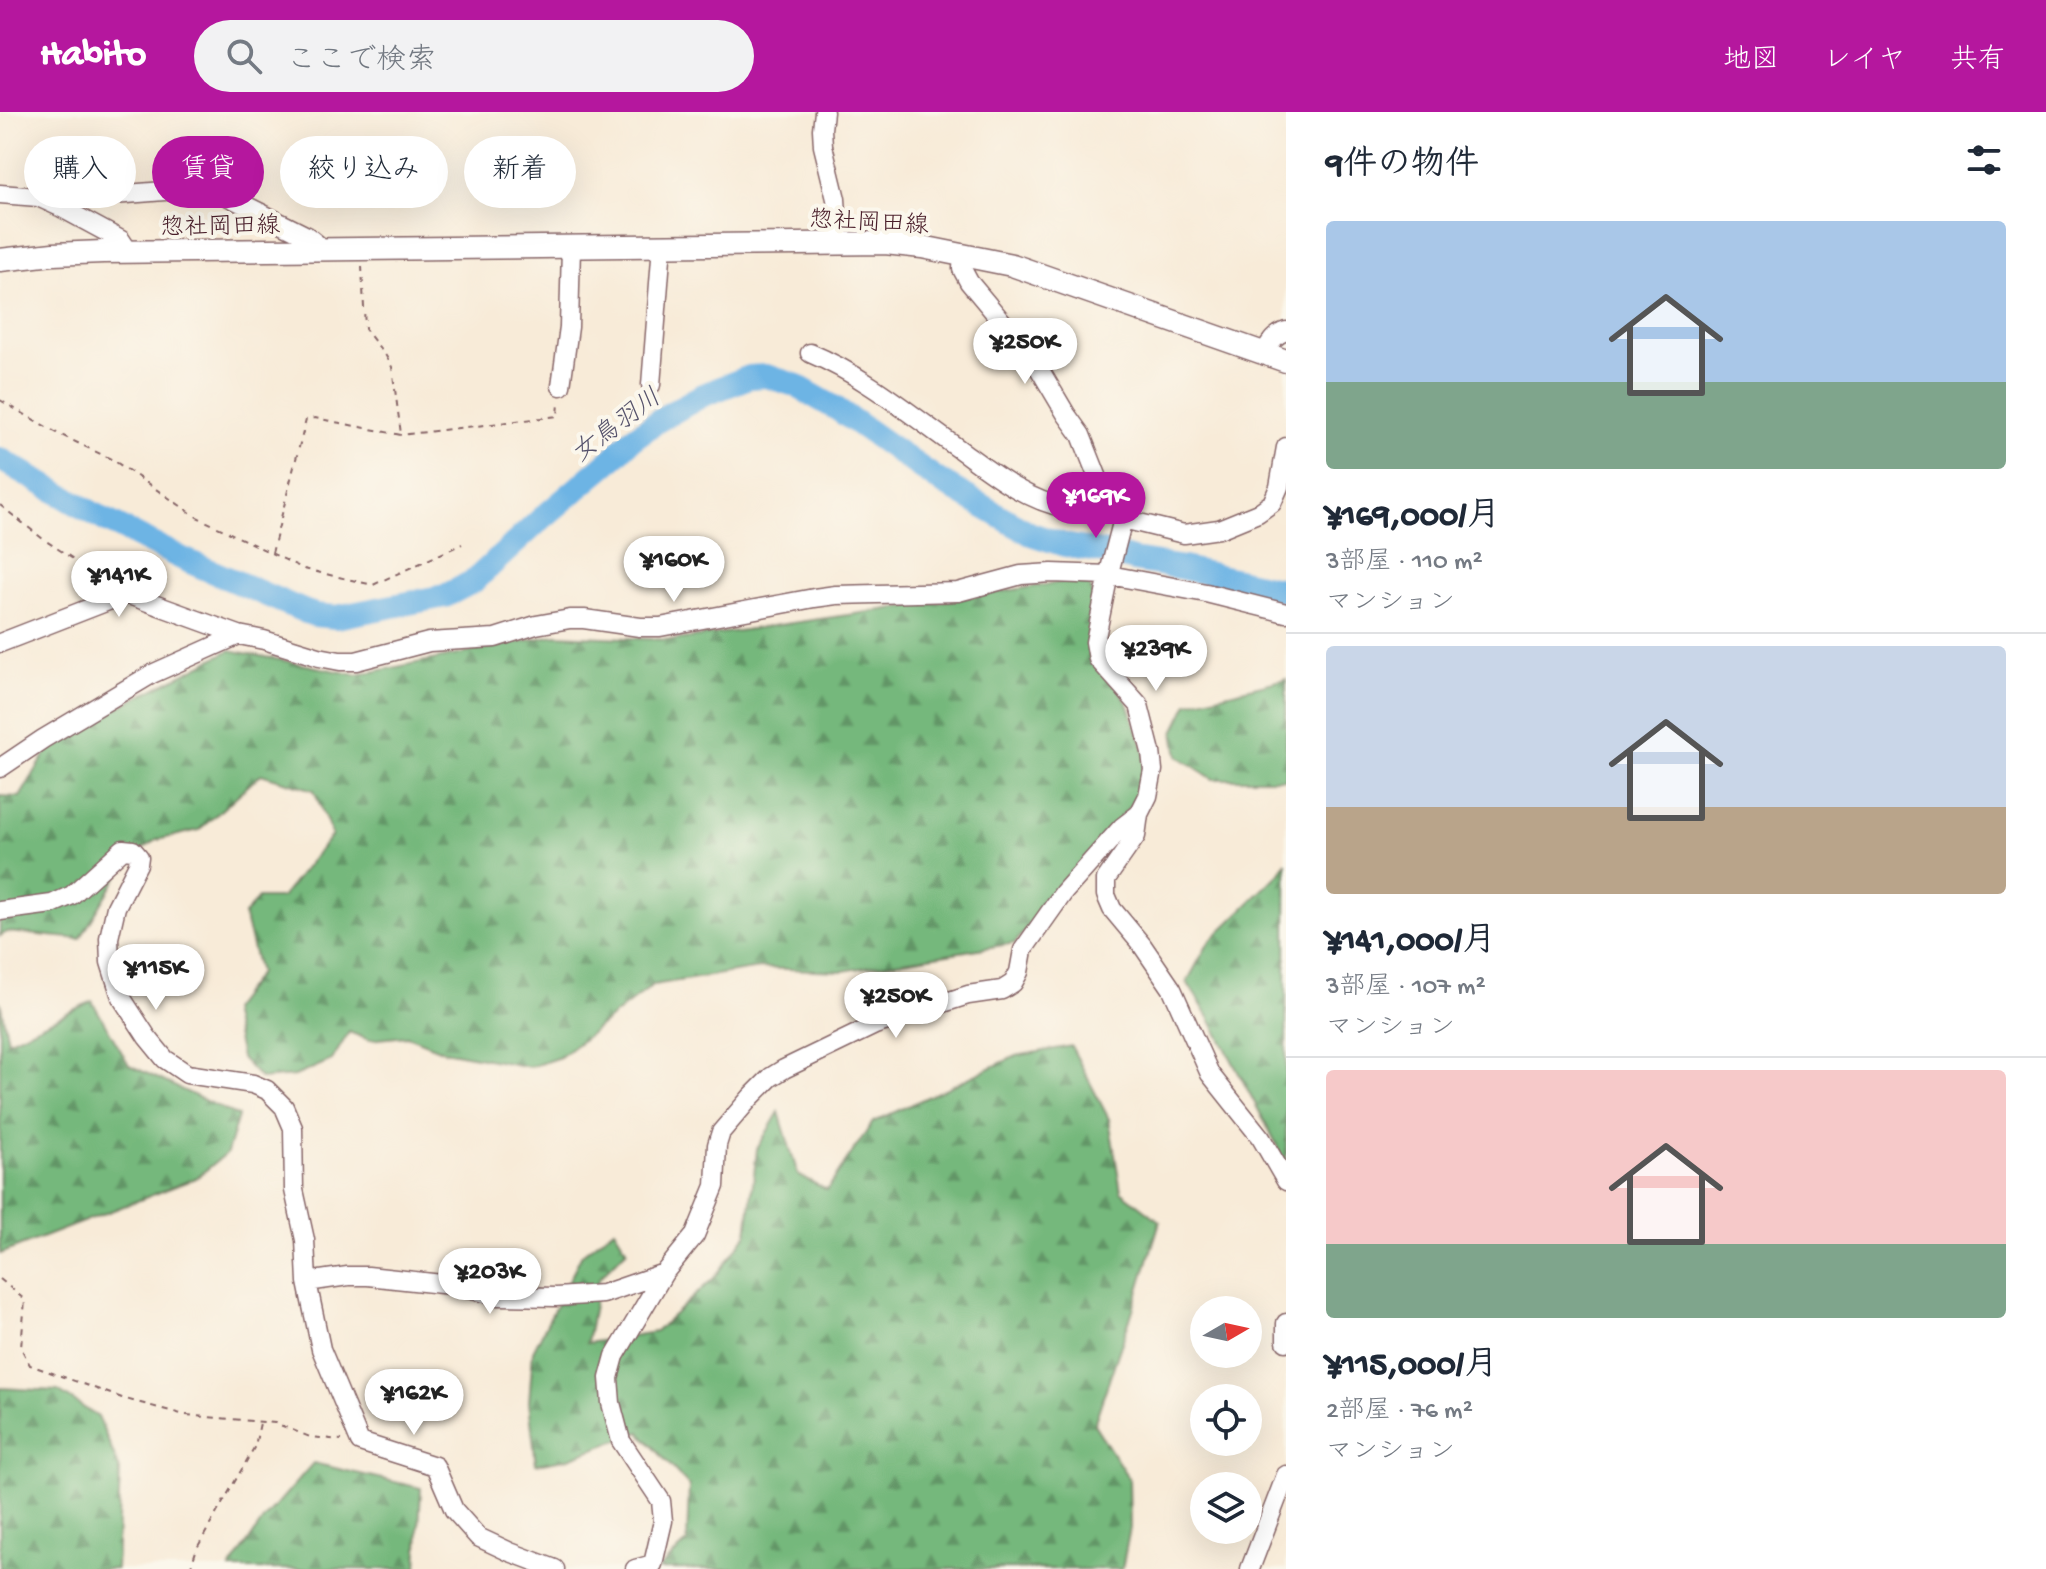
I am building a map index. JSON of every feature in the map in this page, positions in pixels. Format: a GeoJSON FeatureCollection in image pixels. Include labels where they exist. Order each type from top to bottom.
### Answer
{"type":"FeatureCollection","features":[{"type":"Feature","properties":{"kind":"main road","name":"惣社岡田線"},"geometry":{"type":"LineString","coordinates":[[0,260],[53,254],[129,252],[885,243],[1012,265],[1286,361]]}},
{"type":"Feature","properties":{"kind":"street"},"geometry":{"type":"LineString","coordinates":[[824,112],[823,146],[836,199],[839,243]]}},
{"type":"Feature","properties":{"kind":"street"},"geometry":{"type":"LineString","coordinates":[[136,193],[190,189],[221,193],[307,236],[323,249]]}},
{"type":"Feature","properties":{"kind":"street"},"geometry":{"type":"LineString","coordinates":[[0,194],[24,196]]}},
{"type":"Feature","properties":{"kind":"street"},"geometry":{"type":"LineString","coordinates":[[62,208],[121,240],[129,252]]}},
{"type":"Feature","properties":{"kind":"street"},"geometry":{"type":"LineString","coordinates":[[651,385],[662,245]]}},
{"type":"Feature","properties":{"kind":"street"},"geometry":{"type":"LineString","coordinates":[[561,386],[569,327],[571,247]]}},
{"type":"Feature","properties":{"kind":"street"},"geometry":{"type":"LineString","coordinates":[[963,255],[962,269],[969,282],[1034,360],[1081,435],[1098,478],[1120,517],[1095,642],[1098,659],[1139,705],[1153,770],[1148,796],[1139,814],[1136,836],[1106,879],[1106,895],[1112,909],[1172,989],[1210,1074],[1261,1138],[1286,1181]]}},
{"type":"Feature","properties":{"kind":"street"},"geometry":{"type":"LineString","coordinates":[[1264,353],[1272,340],[1286,331]]}},
{"type":"Feature","properties":{"kind":"street"},"geometry":{"type":"LineString","coordinates":[[810,353],[831,361],[872,386],[1018,490],[1067,509],[1120,517],[1184,534],[1219,529],[1279,503],[1286,447]]}},
{"type":"Feature","properties":{"kind":"street"},"geometry":{"type":"LineString","coordinates":[[0,643],[126,594],[239,635],[319,657],[356,661],[429,642],[495,638],[536,625],[570,619],[660,627],[836,595],[958,592],[1021,575],[1052,573],[1109,572],[1286,613]]}},
{"type":"Feature","properties":{"kind":"street"},"geometry":{"type":"LineString","coordinates":[[0,768],[141,680],[239,635]]}},
{"type":"Feature","properties":{"kind":"street"},"geometry":{"type":"LineString","coordinates":[[635,1569],[653,1564],[663,1521],[661,1501],[621,1441],[611,1403],[609,1378],[615,1356],[664,1273],[695,1235],[708,1207],[715,1186],[717,1145],[721,1132],[771,1077],[784,1069],[875,1025],[968,995],[1002,990],[1013,983],[1019,972],[1023,950],[1064,892],[1122,827],[1139,814]]}},
{"type":"Feature","properties":{"kind":"street"},"geometry":{"type":"LineString","coordinates":[[0,911],[52,904],[72,895],[123,849],[133,850],[139,857],[116,907],[109,938],[110,962],[121,997],[165,1059],[187,1074],[253,1084],[267,1090],[284,1107],[293,1128],[294,1190],[305,1240],[307,1282],[321,1349],[360,1442],[435,1466],[454,1510],[478,1537],[555,1569]]}},
{"type":"Feature","properties":{"kind":"street"},"geometry":{"type":"LineString","coordinates":[[307,1282],[368,1276],[451,1285],[498,1296],[556,1297],[603,1294],[664,1273]]}},
{"type":"Feature","properties":{"kind":"street"},"geometry":{"type":"LineString","coordinates":[[1286,1323],[1286,1342]]}},
{"type":"Feature","properties":{"kind":"street"},"geometry":{"type":"LineString","coordinates":[[1250,1569],[1286,1475]]}},
{"type":"Feature","properties":{"kind":"path"},"geometry":{"type":"LineString","coordinates":[[361,249],[365,329],[392,367],[401,435]]}},
{"type":"Feature","properties":{"kind":"path"},"geometry":{"type":"LineString","coordinates":[[272,554],[306,420],[315,418],[401,435],[558,416],[561,386]]}},
{"type":"Feature","properties":{"kind":"path"},"geometry":{"type":"LineString","coordinates":[[0,400],[57,433],[113,460],[197,517],[304,569],[373,585],[462,544]]}},
{"type":"Feature","properties":{"kind":"path"},"geometry":{"type":"LineString","coordinates":[[0,505],[43,539],[126,594]]}},
{"type":"Feature","properties":{"kind":"path"},"geometry":{"type":"LineString","coordinates":[[0,1279],[25,1300],[21,1348],[30,1365],[122,1398],[185,1415],[275,1423],[310,1437],[360,1442]]}},
{"type":"Feature","properties":{"kind":"path"},"geometry":{"type":"LineString","coordinates":[[190,1569],[197,1548],[255,1446],[261,1422]]}},
{"type":"Feature","properties":{"kind":"green space"},"geometry":{"type":"Polygon","coordinates":[[[1087,578],[1096,606],[1088,638],[1129,706],[1145,753],[1141,793],[1015,943],[843,971],[759,968],[653,985],[560,1057],[530,1067],[444,1051],[407,1036],[369,1040],[349,1032],[332,1060],[295,1076],[261,1079],[241,1058],[231,1010],[259,973],[244,915],[258,898],[281,898],[332,835],[314,790],[261,774],[199,830],[157,840],[129,858],[80,939],[7,932],[0,936],[0,796],[20,797],[54,740],[230,650],[357,675],[555,635],[675,640],[1087,578]]]}},
{"type":"Feature","properties":{"kind":"green space"},"geometry":{"type":"Polygon","coordinates":[[[1286,679],[1286,779],[1213,779],[1178,756],[1174,732],[1188,703],[1286,679]]]}},
{"type":"Feature","properties":{"kind":"green space"},"geometry":{"type":"Polygon","coordinates":[[[1286,862],[1286,1175],[1276,1143],[1187,982],[1209,942],[1280,873],[1286,862]]]}},
{"type":"Feature","properties":{"kind":"green space"},"geometry":{"type":"Polygon","coordinates":[[[0,1001],[8,1041],[92,1001],[129,1065],[238,1116],[227,1153],[196,1178],[0,1254],[0,1001]]]}},
{"type":"Feature","properties":{"kind":"green space"},"geometry":{"type":"Polygon","coordinates":[[[1071,1046],[1109,1119],[1121,1191],[1160,1221],[1094,1424],[1129,1479],[1130,1528],[1122,1569],[658,1569],[687,1543],[689,1486],[640,1432],[569,1458],[536,1464],[529,1402],[533,1351],[582,1254],[614,1229],[627,1250],[599,1278],[587,1343],[655,1332],[715,1277],[747,1234],[757,1149],[779,1112],[798,1175],[827,1190],[873,1122],[1016,1056],[1071,1046]]]}},
{"type":"Feature","properties":{"kind":"green space"},"geometry":{"type":"Polygon","coordinates":[[[0,1388],[58,1391],[98,1417],[120,1470],[116,1569],[0,1569],[0,1388]]]}},
{"type":"Feature","properties":{"kind":"green space"},"geometry":{"type":"Polygon","coordinates":[[[313,1463],[421,1488],[417,1569],[230,1569],[264,1519],[313,1463]]]}},
{"type":"Feature","properties":{"kind":"waterway","name":"女鳥羽川"},"geometry":{"type":"LineString","coordinates":[[0,459],[103,519],[183,559],[306,612],[336,617],[445,596],[474,581],[631,440],[659,420],[701,396],[749,377],[766,376],[795,385],[837,409],[941,482],[1031,534],[1065,545],[1286,591]]}}]}
